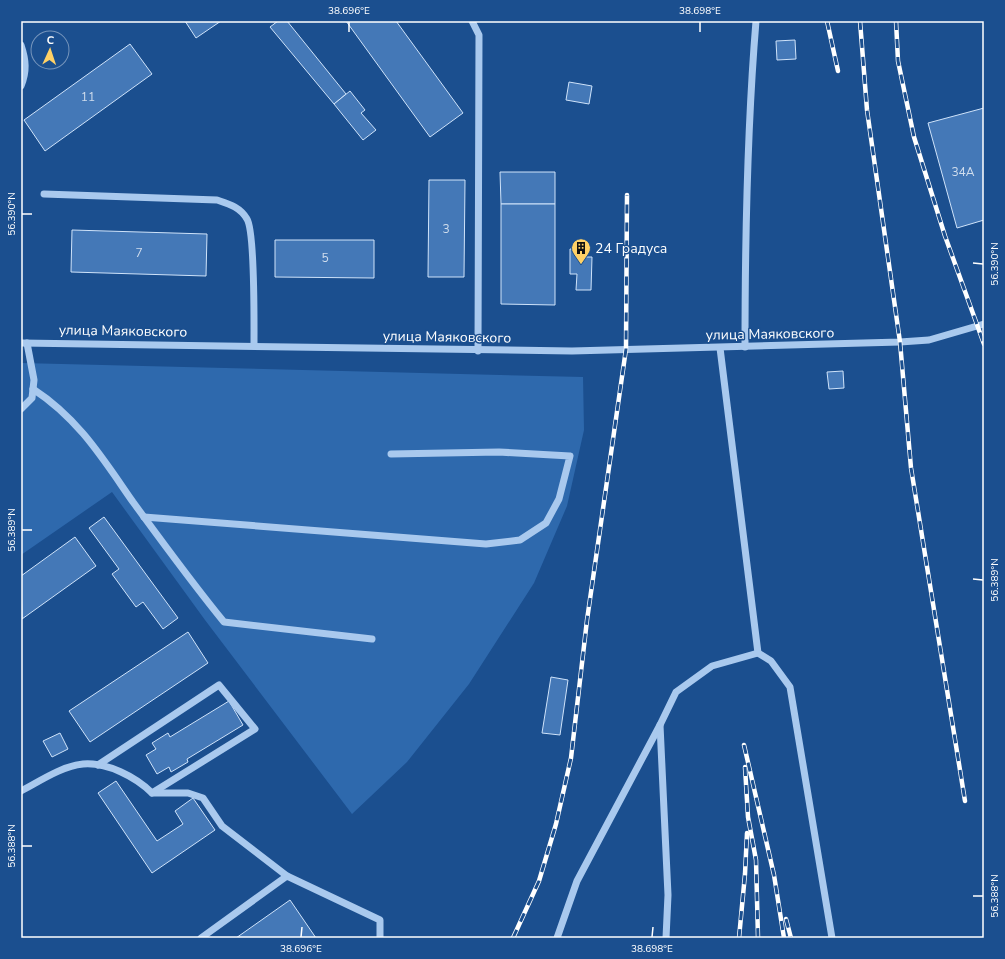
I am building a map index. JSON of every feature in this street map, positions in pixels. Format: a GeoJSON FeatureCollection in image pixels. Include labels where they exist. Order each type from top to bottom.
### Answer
{"type":"FeatureCollection","features":[{"type":"Feature","properties":{"kind":"street"},"geometry":{"type":"LineString","coordinates":[[472,21],[479,36],[478,351]]}},
{"type":"Feature","properties":{"kind":"street"},"geometry":{"type":"LineString","coordinates":[[745,348],[745,249],[749,118],[756,21]]}},
{"type":"Feature","properties":{"kind":"street"},"geometry":{"type":"LineString","coordinates":[[21,45],[26,59],[25,75],[21,86]]}},
{"type":"Feature","properties":{"kind":"street"},"geometry":{"type":"LineString","coordinates":[[44,194],[217,200],[236,207],[248,220],[252,248],[254,346]]}},
{"type":"Feature","properties":{"kind":"street","name":"улица Маяковского"},"geometry":{"type":"LineString","coordinates":[[24,343],[478,351],[745,348],[872,344],[930,340],[984,324]]}},
{"type":"Feature","properties":{"kind":"street"},"geometry":{"type":"LineString","coordinates":[[21,409],[32,398],[34,380],[24,343]]}},
{"type":"Feature","properties":{"kind":"street"},"geometry":{"type":"LineString","coordinates":[[720,348],[758,653]]}},
{"type":"Feature","properties":{"kind":"street"},"geometry":{"type":"LineString","coordinates":[[33,389],[52,401],[81,429],[190,581],[224,622],[372,639]]}},
{"type":"Feature","properties":{"kind":"street"},"geometry":{"type":"LineString","coordinates":[[144,517],[486,544],[520,540],[546,523],[559,499],[570,456],[499,452],[391,454]]}},
{"type":"Feature","properties":{"kind":"street"},"geometry":{"type":"LineString","coordinates":[[557,938],[577,880],[660,725],[676,692],[712,666],[758,653],[771,661],[790,687],[832,938]]}},
{"type":"Feature","properties":{"kind":"street"},"geometry":{"type":"LineString","coordinates":[[98,765],[219,685],[255,729],[152,793]]}},
{"type":"Feature","properties":{"kind":"street"},"geometry":{"type":"LineString","coordinates":[[660,725],[668,895],[666,938]]}},
{"type":"Feature","properties":{"kind":"street"},"geometry":{"type":"LineString","coordinates":[[21,791],[68,768],[84,764],[98,765],[130,776],[152,793],[188,793],[203,798],[222,826],[288,876],[380,920],[380,938]]}},
{"type":"Feature","properties":{"kind":"street"},"geometry":{"type":"LineString","coordinates":[[201,938],[288,876]]}},
{"type":"Feature","properties":{"kind":"shaded area"},"geometry":{"type":"Polygon","coordinates":[[[21,363],[583,377],[584,430],[567,506],[534,583],[469,684],[407,762],[352,814],[205,620],[112,492],[21,555],[21,363]]]}},
{"type":"Feature","properties":{"kind":"building"},"geometry":{"type":"Polygon","coordinates":[[[185,21],[221,21],[196,38],[185,21]]]}},
{"type":"Feature","properties":{"kind":"building"},"geometry":{"type":"Polygon","coordinates":[[[278,21],[287,21],[346,94],[334,104],[270,27],[278,21]]]}},
{"type":"Feature","properties":{"kind":"building"},"geometry":{"type":"Polygon","coordinates":[[[346,21],[396,21],[463,113],[430,137],[346,21]]]}},
{"type":"Feature","properties":{"kind":"building"},"geometry":{"type":"Polygon","coordinates":[[[795,40],[796,59],[777,60],[776,41],[795,40]]]}},
{"type":"Feature","properties":{"kind":"building"},"geometry":{"type":"Polygon","coordinates":[[[130,44],[152,74],[45,151],[24,120],[130,44]]]}},
{"type":"Feature","properties":{"kind":"building"},"geometry":{"type":"Polygon","coordinates":[[[569,82],[592,86],[589,104],[566,100],[569,82]]]}},
{"type":"Feature","properties":{"kind":"building"},"geometry":{"type":"Polygon","coordinates":[[[350,91],[365,110],[361,113],[376,130],[363,140],[334,104],[350,91]]]}},
{"type":"Feature","properties":{"kind":"building"},"geometry":{"type":"Polygon","coordinates":[[[984,108],[984,220],[957,228],[928,123],[984,108]]]}},
{"type":"Feature","properties":{"kind":"building"},"geometry":{"type":"Polygon","coordinates":[[[500,172],[555,172],[555,204],[501,204],[500,172]]]}},
{"type":"Feature","properties":{"kind":"building"},"geometry":{"type":"Polygon","coordinates":[[[429,180],[465,180],[464,277],[428,277],[429,180]]]}},
{"type":"Feature","properties":{"kind":"building"},"geometry":{"type":"Polygon","coordinates":[[[501,204],[555,204],[555,305],[501,304],[501,204]]]}},
{"type":"Feature","properties":{"kind":"building"},"geometry":{"type":"Polygon","coordinates":[[[72,230],[207,234],[206,276],[71,272],[72,230]]]}},
{"type":"Feature","properties":{"kind":"building"},"geometry":{"type":"Polygon","coordinates":[[[275,240],[374,240],[374,278],[275,277],[275,240]]]}},
{"type":"Feature","properties":{"kind":"building","name":"24 Градуса"},"geometry":{"type":"Polygon","coordinates":[[[570,249],[583,249],[583,257],[592,257],[591,290],[576,290],[577,274],[570,274],[570,249]]]}},
{"type":"Feature","properties":{"kind":"building"},"geometry":{"type":"Polygon","coordinates":[[[843,371],[844,388],[829,389],[827,372],[843,371]]]}},
{"type":"Feature","properties":{"kind":"building"},"geometry":{"type":"Polygon","coordinates":[[[104,517],[178,618],[163,629],[143,602],[136,607],[112,574],[119,569],[89,528],[104,517]]]}},
{"type":"Feature","properties":{"kind":"building"},"geometry":{"type":"Polygon","coordinates":[[[75,537],[96,566],[22,619],[21,576],[75,537]]]}},
{"type":"Feature","properties":{"kind":"building"},"geometry":{"type":"Polygon","coordinates":[[[188,632],[208,663],[90,742],[69,711],[188,632]]]}},
{"type":"Feature","properties":{"kind":"building"},"geometry":{"type":"Polygon","coordinates":[[[551,677],[568,680],[560,735],[542,733],[551,677]]]}},
{"type":"Feature","properties":{"kind":"building"},"geometry":{"type":"Polygon","coordinates":[[[229,701],[243,725],[187,759],[188,762],[171,772],[169,767],[157,774],[146,755],[156,749],[152,743],[168,733],[170,737],[229,701]]]}},
{"type":"Feature","properties":{"kind":"building"},"geometry":{"type":"Polygon","coordinates":[[[60,733],[68,749],[52,757],[43,741],[60,733]]]}},
{"type":"Feature","properties":{"kind":"building"},"geometry":{"type":"Polygon","coordinates":[[[116,781],[157,841],[183,824],[175,811],[193,798],[215,830],[152,873],[98,793],[116,781]]]}},
{"type":"Feature","properties":{"kind":"building"},"geometry":{"type":"Polygon","coordinates":[[[290,900],[316,938],[236,938],[290,900]]]}},
{"type":"Feature","properties":{"kind":"railway"},"geometry":{"type":"LineString","coordinates":[[827,21],[838,71]]}},
{"type":"Feature","properties":{"kind":"railway"},"geometry":{"type":"LineString","coordinates":[[860,21],[867,110],[900,342],[911,468],[965,801]]}},
{"type":"Feature","properties":{"kind":"railway"},"geometry":{"type":"LineString","coordinates":[[896,21],[898,61],[914,137],[945,236],[984,344]]}},
{"type":"Feature","properties":{"kind":"railway"},"geometry":{"type":"LineString","coordinates":[[513,938],[539,881],[556,824],[571,758],[587,620],[626,349],[627,195]]}},
{"type":"Feature","properties":{"kind":"railway"},"geometry":{"type":"LineString","coordinates":[[744,745],[774,875],[784,938]]}},
{"type":"Feature","properties":{"kind":"railway"},"geometry":{"type":"LineString","coordinates":[[745,767],[748,817],[756,860],[758,938]]}},
{"type":"Feature","properties":{"kind":"railway"},"geometry":{"type":"LineString","coordinates":[[739,938],[747,833]]}},
{"type":"Feature","properties":{"kind":"railway"},"geometry":{"type":"LineString","coordinates":[[786,919],[791,938]]}},
{"type":"Feature","properties":{"kind":"place","name":"24 Градуса"},"geometry":{"type":"Point","coordinates":[581,265]}}]}
